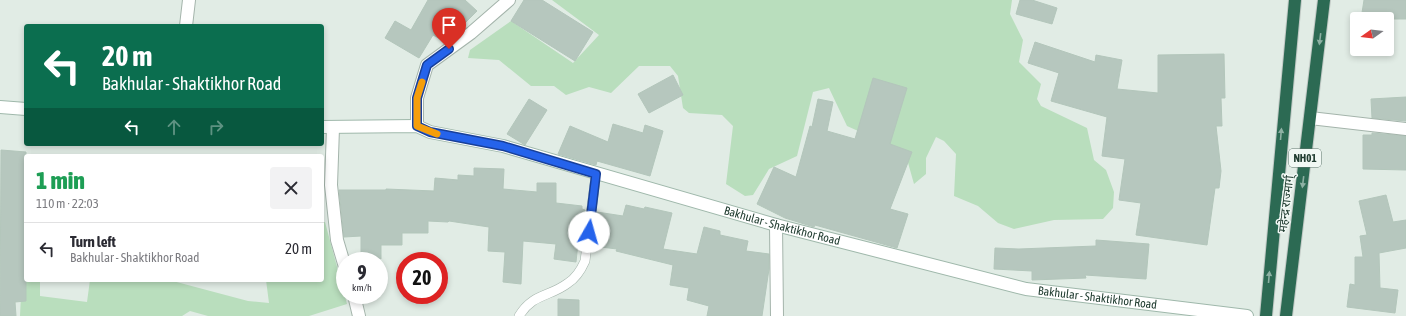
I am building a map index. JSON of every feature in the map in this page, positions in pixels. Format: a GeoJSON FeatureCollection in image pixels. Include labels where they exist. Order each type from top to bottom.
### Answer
{"type":"FeatureCollection","features":[{"type":"Feature","properties":{"kind":"highway","name":"महेन्द्र राज्मार्ग्"},"geometry":{"type":"LineString","coordinates":[[1266,316],[1295,0]]}},
{"type":"Feature","properties":{"kind":"highway","name":"महेन्द्र राज्मार्ग्"},"geometry":{"type":"LineString","coordinates":[[1286,316],[1324,0]]}},
{"type":"Feature","properties":{"kind":"street"},"geometry":{"type":"LineString","coordinates":[[186,24],[189,0]]}},
{"type":"Feature","properties":{"kind":"street"},"geometry":{"type":"LineString","coordinates":[[417,126],[417,98],[427,65],[471,33],[509,0]]}},
{"type":"Feature","properties":{"kind":"street"},"geometry":{"type":"LineString","coordinates":[[0,107],[24,109]]}},
{"type":"Feature","properties":{"kind":"street"},"geometry":{"type":"LineString","coordinates":[[1310,118],[1406,129]]}},
{"type":"Feature","properties":{"kind":"street","name":"Bakhular - Shaktikhor Road"},"geometry":{"type":"LineString","coordinates":[[327,127],[417,126],[430,132],[503,146],[776,225],[1026,289],[1246,316]]}},
{"type":"Feature","properties":{"kind":"street"},"geometry":{"type":"LineString","coordinates":[[327,127],[336,240],[340,252]]}},
{"type":"Feature","properties":{"kind":"street"},"geometry":{"type":"LineString","coordinates":[[776,225],[777,316]]}},
{"type":"Feature","properties":{"kind":"street"},"geometry":{"type":"LineString","coordinates":[[356,304],[359,316]]}},
{"type":"Feature","properties":{"kind":"lane"},"geometry":{"type":"LineString","coordinates":[[519,316],[524,308],[539,296],[567,284],[579,273],[585,261],[596,174]]}},
{"type":"Feature","properties":{"kind":"green space"},"geometry":{"type":"Polygon","coordinates":[[[552,0],[1012,0],[1010,14],[1023,40],[1019,62],[1041,84],[1037,99],[1041,106],[1087,128],[1094,160],[1106,170],[1114,192],[1113,208],[1103,219],[1054,220],[1014,229],[998,223],[978,206],[954,196],[956,154],[944,141],[936,137],[926,158],[926,174],[914,184],[905,152],[847,126],[829,88],[813,92],[797,156],[769,169],[753,195],[745,196],[726,184],[733,126],[722,115],[689,113],[683,108],[678,76],[670,66],[639,66],[611,93],[589,87],[566,95],[554,86],[531,86],[499,60],[468,58],[470,50],[511,21],[573,63],[599,35],[552,0]]]}},
{"type":"Feature","properties":{"kind":"green space"},"geometry":{"type":"Polygon","coordinates":[[[325,222],[336,263],[336,304],[347,304],[309,316],[208,316],[190,311],[182,316],[20,316],[21,295],[25,282],[40,282],[40,296],[87,302],[90,282],[177,282],[248,301],[269,303],[266,282],[324,282],[325,222]]]}},
{"type":"Feature","properties":{"kind":"building"},"geometry":{"type":"Polygon","coordinates":[[[428,0],[465,0],[477,11],[465,23],[462,20],[452,38],[446,42],[433,35],[419,58],[385,38],[395,21],[411,30],[428,0]]]}},
{"type":"Feature","properties":{"kind":"building"},"geometry":{"type":"Polygon","coordinates":[[[524,0],[542,0],[593,32],[575,61],[511,21],[524,0]]]}},
{"type":"Feature","properties":{"kind":"building"},"geometry":{"type":"Polygon","coordinates":[[[1020,0],[1032,0],[1057,8],[1052,24],[1016,14],[1020,0]]]}},
{"type":"Feature","properties":{"kind":"building"},"geometry":{"type":"Polygon","coordinates":[[[1364,0],[1406,0],[1406,19],[1394,19],[1394,12],[1362,12],[1364,0]]]}},
{"type":"Feature","properties":{"kind":"building"},"geometry":{"type":"Polygon","coordinates":[[[1035,42],[1095,62],[1096,55],[1122,60],[1117,89],[1158,93],[1158,55],[1224,54],[1225,98],[1221,98],[1222,126],[1216,126],[1221,171],[1219,188],[1215,188],[1207,245],[1136,235],[1141,203],[1119,200],[1125,159],[1102,156],[1107,117],[1051,101],[1059,73],[1028,63],[1035,42]]]}},
{"type":"Feature","properties":{"kind":"building"},"geometry":{"type":"Polygon","coordinates":[[[673,75],[683,95],[649,113],[638,94],[673,75]]]}},
{"type":"Feature","properties":{"kind":"building"},"geometry":{"type":"Polygon","coordinates":[[[873,78],[907,88],[890,144],[912,152],[890,209],[908,214],[897,248],[785,218],[757,204],[774,167],[796,177],[810,126],[812,127],[818,99],[833,102],[827,131],[855,139],[873,78]]]}},
{"type":"Feature","properties":{"kind":"building"},"geometry":{"type":"Polygon","coordinates":[[[1406,97],[1406,121],[1372,118],[1371,99],[1406,97]]]}},
{"type":"Feature","properties":{"kind":"building"},"geometry":{"type":"Polygon","coordinates":[[[529,99],[547,110],[525,145],[507,134],[529,99]]]}},
{"type":"Feature","properties":{"kind":"building"},"geometry":{"type":"Polygon","coordinates":[[[613,124],[643,133],[645,125],[663,131],[650,176],[597,161],[596,165],[558,154],[570,126],[608,142],[613,124]]]}},
{"type":"Feature","properties":{"kind":"building"},"geometry":{"type":"Polygon","coordinates":[[[1372,133],[1406,136],[1406,170],[1363,169],[1363,135],[1372,135],[1372,133]]]}},
{"type":"Feature","properties":{"kind":"building"},"geometry":{"type":"Polygon","coordinates":[[[1,150],[26,152],[26,154],[24,154],[24,282],[26,282],[26,301],[15,302],[16,316],[0,316],[1,150]]]}},
{"type":"Feature","properties":{"kind":"building"},"geometry":{"type":"Polygon","coordinates":[[[474,168],[504,169],[503,189],[537,192],[537,183],[556,183],[556,203],[582,206],[582,209],[585,210],[581,244],[578,243],[576,262],[554,259],[556,244],[523,241],[521,284],[503,282],[505,252],[488,251],[489,227],[449,221],[428,221],[428,233],[402,233],[402,245],[381,245],[381,252],[361,252],[361,236],[344,237],[339,190],[386,189],[434,191],[435,178],[458,180],[458,175],[474,176],[474,168]]]}},
{"type":"Feature","properties":{"kind":"building"},"geometry":{"type":"Polygon","coordinates":[[[1386,195],[1393,222],[1406,220],[1406,248],[1379,253],[1380,288],[1398,290],[1395,313],[1347,307],[1350,284],[1355,285],[1355,257],[1363,257],[1360,236],[1367,235],[1359,201],[1386,195]]]}},
{"type":"Feature","properties":{"kind":"building"},"geometry":{"type":"Polygon","coordinates":[[[626,205],[644,209],[645,207],[672,213],[663,249],[697,254],[704,227],[720,231],[720,235],[748,241],[746,251],[769,254],[769,269],[762,316],[707,316],[709,306],[687,300],[689,288],[670,285],[673,265],[616,251],[617,249],[593,246],[597,212],[623,216],[626,205]]]}},
{"type":"Feature","properties":{"kind":"building"},"geometry":{"type":"Polygon","coordinates":[[[1096,240],[1149,244],[1146,279],[1085,275],[1086,278],[1032,280],[1032,271],[994,269],[995,248],[1019,249],[1096,246],[1096,240]]]}},
{"type":"Feature","properties":{"kind":"building"},"geometry":{"type":"Polygon","coordinates":[[[558,299],[579,300],[579,316],[558,316],[558,299]]]}},
{"type":"Feature","properties":{"kind":"slow traffic"},"geometry":{"type":"LineString","coordinates":[[422,82],[417,98],[417,126],[437,134]]}},
{"type":"Feature","properties":{"kind":"route"},"geometry":{"type":"LineString","coordinates":[[449,49],[427,65],[417,98],[417,126],[430,132],[503,146],[596,174],[589,232]]}}]}
